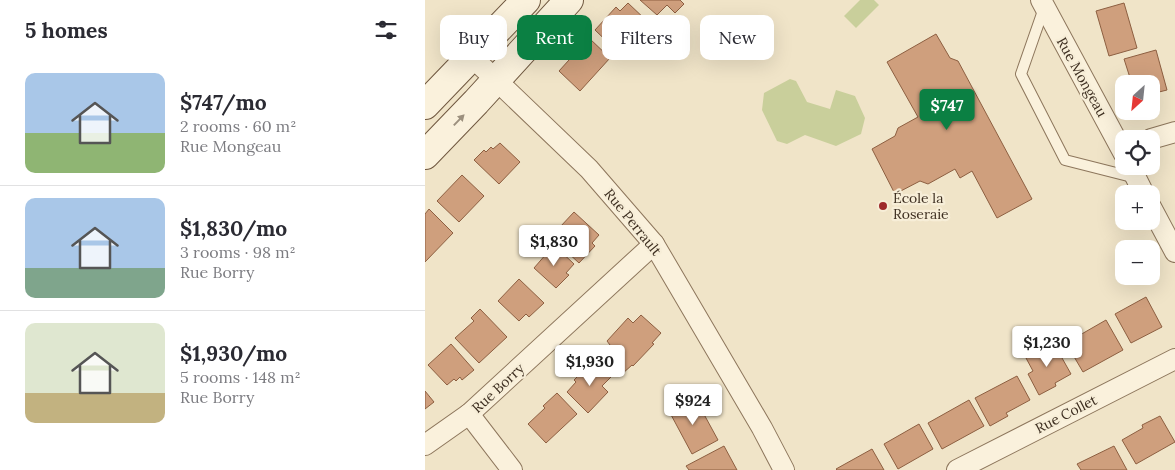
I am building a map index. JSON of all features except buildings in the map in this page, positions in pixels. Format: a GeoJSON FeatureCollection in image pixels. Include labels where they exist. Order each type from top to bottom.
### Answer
{"type":"FeatureCollection","features":[{"type":"Feature","properties":{"kind":"street"},"geometry":{"type":"LineString","coordinates":[[507,20],[526,0]]}},
{"type":"Feature","properties":{"kind":"street"},"geometry":{"type":"LineString","coordinates":[[425,155],[497,80],[569,0]]}},
{"type":"Feature","properties":{"kind":"street","name":"Rue Mongeau"},"geometry":{"type":"LineString","coordinates":[[1042,4],[1115,138]]}},
{"type":"Feature","properties":{"kind":"street"},"geometry":{"type":"LineString","coordinates":[[425,106],[469,60]]}},
{"type":"Feature","properties":{"kind":"street","name":"Rue Perrault"},"geometry":{"type":"LineString","coordinates":[[475,60],[589,169],[654,244],[762,428],[783,470]]}},
{"type":"Feature","properties":{"kind":"street"},"geometry":{"type":"LineString","coordinates":[[1160,136],[1175,132]]}},
{"type":"Feature","properties":{"kind":"street"},"geometry":{"type":"LineString","coordinates":[[1160,224],[1175,252]]}},
{"type":"Feature","properties":{"kind":"street","name":"Rue Borry"},"geometry":{"type":"LineString","coordinates":[[425,444],[469,414],[654,244]]}},
{"type":"Feature","properties":{"kind":"street","name":"Rue Collet"},"geometry":{"type":"LineString","coordinates":[[957,470],[1175,359]]}},
{"type":"Feature","properties":{"kind":"street"},"geometry":{"type":"LineString","coordinates":[[469,414],[512,470]]}},
{"type":"Feature","properties":{"kind":"lane"},"geometry":{"type":"LineString","coordinates":[[1042,4],[1021,74],[1065,160],[1115,164]]}},
{"type":"Feature","properties":{"kind":"green space"},"geometry":{"type":"Polygon","coordinates":[[[860,0],[874,0],[879,5],[856,28],[844,16],[860,0]]]}},
{"type":"Feature","properties":{"kind":"green space"},"geometry":{"type":"Polygon","coordinates":[[[790,79],[796,81],[807,102],[830,109],[836,90],[855,96],[865,118],[861,134],[836,146],[805,135],[787,144],[777,141],[762,110],[764,93],[790,79]]]}},
{"type":"Feature","properties":{"kind":"place","name":"École la Roseraie"},"geometry":{"type":"Point","coordinates":[883,206]}}]}
